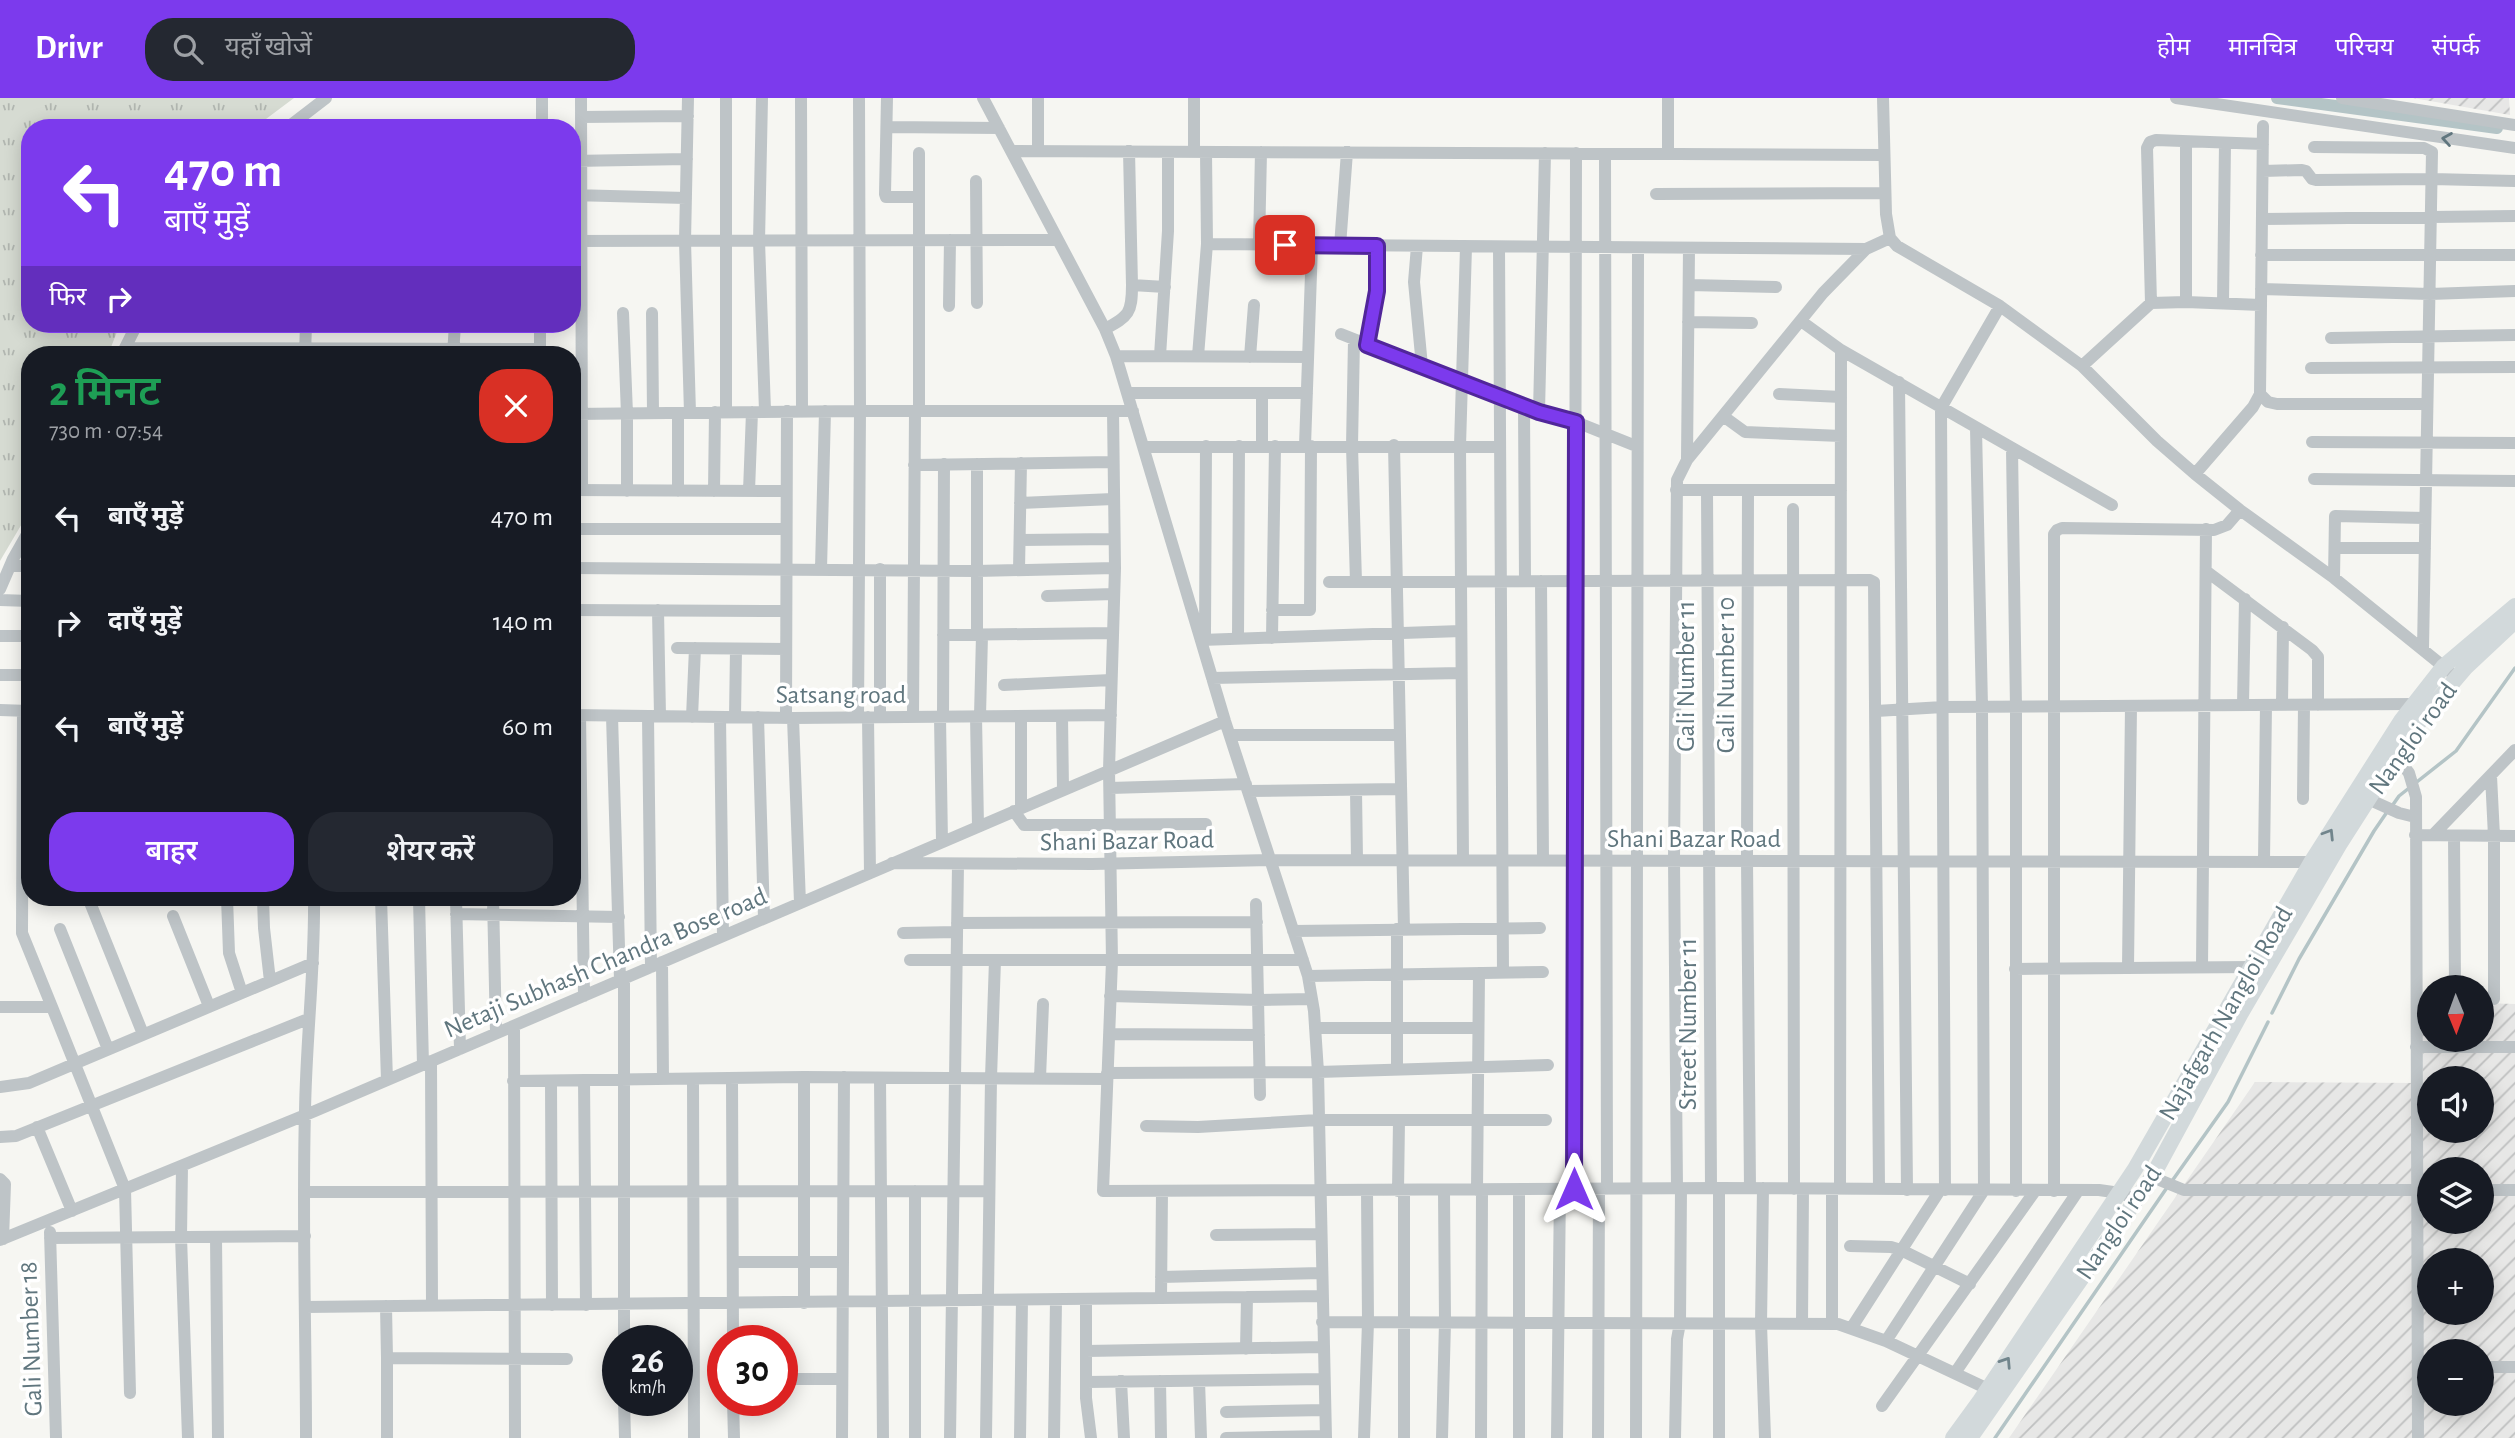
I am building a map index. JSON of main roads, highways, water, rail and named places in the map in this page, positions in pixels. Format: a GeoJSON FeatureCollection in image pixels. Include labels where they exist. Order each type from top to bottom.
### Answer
{"type":"FeatureCollection","features":[{"type":"Feature","properties":{"kind":"main road","name":"Najafgarh Nangloi Road"},"geometry":{"type":"LineString","coordinates":[[1953,1438],[1989,1389],[2120,1193],[2252,967],[2320,862],[2401,721],[2444,666],[2515,606]]}},
{"type":"Feature","properties":{"kind":"main road","name":"Nangloi road"},"geometry":{"type":"LineString","coordinates":[[1970,1438],[2152,1177],[2320,862],[2381,805],[2396,755],[2413,729],[2457,677],[2515,621]]}},
{"type":"Feature","properties":{"kind":"waterway"},"geometry":{"type":"LineString","coordinates":[[2277,98],[2497,128]]}},
{"type":"Feature","properties":{"kind":"waterway"},"geometry":{"type":"LineString","coordinates":[[2392,806],[2399,796],[2456,751],[2515,668]]}},
{"type":"Feature","properties":{"kind":"waterway"},"geometry":{"type":"LineString","coordinates":[[2272,1013],[2299,959],[2387,812]]}},
{"type":"Feature","properties":{"kind":"waterway"},"geometry":{"type":"LineString","coordinates":[[2172,1181],[2228,1102],[2268,1022]]}},
{"type":"Feature","properties":{"kind":"waterway"},"geometry":{"type":"LineString","coordinates":[[1995,1438],[2166,1189]]}}]}
